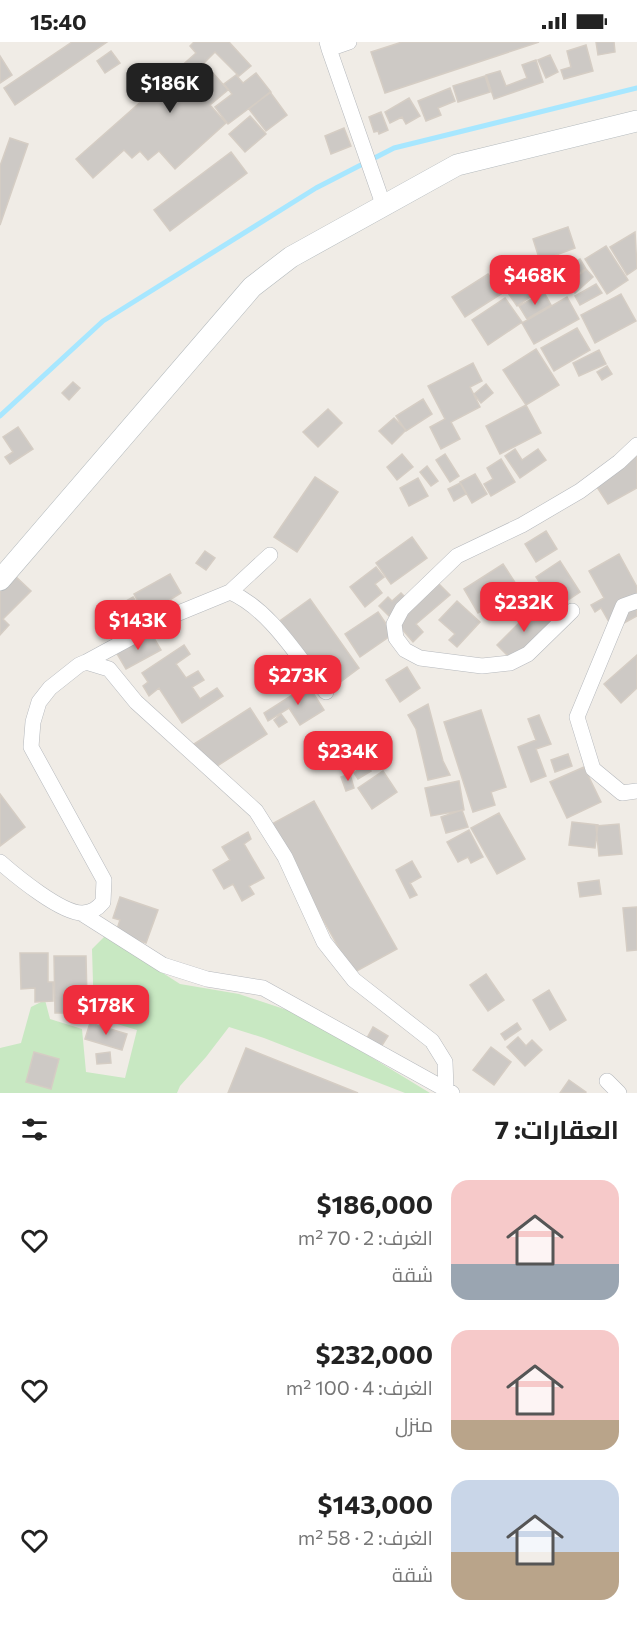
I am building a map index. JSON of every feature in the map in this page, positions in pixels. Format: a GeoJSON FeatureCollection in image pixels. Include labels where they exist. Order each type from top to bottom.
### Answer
{"type":"FeatureCollection","features":[{"type":"Feature","properties":{"kind":"street"},"geometry":{"type":"LineString","coordinates":[[349,42],[328,45],[383,204]]}},
{"type":"Feature","properties":{"kind":"street"},"geometry":{"type":"LineString","coordinates":[[0,580],[252,287],[291,256],[457,165],[637,121]]}},
{"type":"Feature","properties":{"kind":"street"},"geometry":{"type":"LineString","coordinates":[[572,611],[528,654],[510,663],[482,666],[420,658],[405,650],[396,638],[394,624],[402,609],[457,556],[522,525],[580,491],[619,462],[637,445]]}},
{"type":"Feature","properties":{"kind":"street"},"geometry":{"type":"LineString","coordinates":[[81,913],[95,911],[103,902],[104,880],[31,747],[33,722],[39,702],[50,688],[86,662],[169,617],[230,592],[270,555]]}},
{"type":"Feature","properties":{"kind":"street"},"geometry":{"type":"LineString","coordinates":[[230,592],[249,600],[266,617],[326,692]]}},
{"type":"Feature","properties":{"kind":"street"},"geometry":{"type":"LineString","coordinates":[[637,601],[623,606],[577,717],[593,769],[622,793],[637,791]]}},
{"type":"Feature","properties":{"kind":"street"},"geometry":{"type":"LineString","coordinates":[[86,662],[108,669],[136,702],[256,811],[285,856],[324,942],[354,980],[432,1041],[445,1062],[449,1091]]}},
{"type":"Feature","properties":{"kind":"street"},"geometry":{"type":"LineString","coordinates":[[0,862],[26,885],[81,913],[163,965],[207,979],[263,988],[449,1091]]}},
{"type":"Feature","properties":{"kind":"street"},"geometry":{"type":"LineString","coordinates":[[607,1082],[619,1093]]}},
{"type":"Feature","properties":{"kind":"green space"},"geometry":{"type":"Polygon","coordinates":[[[105,936],[180,984],[239,994],[302,1015],[430,1093],[405,1093],[264,1038],[229,1027],[180,1086],[177,1093],[0,1093],[0,1048],[21,1043],[31,1007],[45,1000],[50,1019],[82,1029],[86,1072],[125,1078],[137,1030],[94,1017],[92,949],[105,936]]]}},
{"type":"Feature","properties":{"kind":"building"},"geometry":{"type":"Polygon","coordinates":[[[72,42],[107,42],[15,105],[4,88],[72,42]]]}},
{"type":"Feature","properties":{"kind":"building"},"geometry":{"type":"Polygon","coordinates":[[[194,42],[229,42],[251,66],[239,76],[215,52],[204,63],[228,90],[210,105],[226,123],[175,169],[159,151],[148,160],[140,151],[132,158],[124,150],[93,178],[76,159],[196,53],[190,46],[194,42]]]}},
{"type":"Feature","properties":{"kind":"building"},"geometry":{"type":"Polygon","coordinates":[[[402,42],[539,42],[385,93],[371,52],[402,42]]]}},
{"type":"Feature","properties":{"kind":"building"},"geometry":{"type":"Polygon","coordinates":[[[596,42],[614,42],[615,52],[598,55],[596,42]]]}},
{"type":"Feature","properties":{"kind":"building"},"geometry":{"type":"Polygon","coordinates":[[[586,45],[593,71],[564,79],[561,70],[571,67],[567,51],[586,45]]]}},
{"type":"Feature","properties":{"kind":"building"},"geometry":{"type":"Polygon","coordinates":[[[111,51],[120,63],[105,73],[97,61],[111,51]]]}},
{"type":"Feature","properties":{"kind":"building"},"geometry":{"type":"Polygon","coordinates":[[[550,55],[558,72],[546,78],[538,60],[550,55]]]}},
{"type":"Feature","properties":{"kind":"building"},"geometry":{"type":"Polygon","coordinates":[[[0,56],[12,75],[0,83],[0,56]]]}},
{"type":"Feature","properties":{"kind":"building"},"geometry":{"type":"Polygon","coordinates":[[[536,60],[543,82],[494,99],[486,75],[500,71],[506,86],[527,78],[522,65],[536,60]]]}},
{"type":"Feature","properties":{"kind":"building"},"geometry":{"type":"Polygon","coordinates":[[[256,73],[271,92],[228,124],[215,107],[232,94],[224,84],[236,75],[243,83],[256,73]]]}},
{"type":"Feature","properties":{"kind":"building"},"geometry":{"type":"Polygon","coordinates":[[[485,76],[490,92],[458,102],[453,86],[485,76]]]}},
{"type":"Feature","properties":{"kind":"building"},"geometry":{"type":"Polygon","coordinates":[[[450,88],[455,101],[438,108],[441,115],[426,121],[418,101],[450,88]]]}},
{"type":"Feature","properties":{"kind":"building"},"geometry":{"type":"Polygon","coordinates":[[[270,92],[287,115],[266,131],[249,109],[270,92]]]}},
{"type":"Feature","properties":{"kind":"building"},"geometry":{"type":"Polygon","coordinates":[[[409,98],[420,116],[406,124],[402,117],[390,123],[385,112],[409,98]]]}},
{"type":"Feature","properties":{"kind":"building"},"geometry":{"type":"Polygon","coordinates":[[[381,112],[388,130],[379,134],[378,131],[374,132],[369,117],[381,112]]]}},
{"type":"Feature","properties":{"kind":"building"},"geometry":{"type":"Polygon","coordinates":[[[250,116],[266,134],[245,152],[229,134],[250,116]]]}},
{"type":"Feature","properties":{"kind":"building"},"geometry":{"type":"Polygon","coordinates":[[[344,128],[351,146],[331,154],[325,136],[344,128]]]}},
{"type":"Feature","properties":{"kind":"building"},"geometry":{"type":"Polygon","coordinates":[[[10,138],[28,144],[0,225],[0,166],[10,138]]]}},
{"type":"Feature","properties":{"kind":"building"},"geometry":{"type":"Polygon","coordinates":[[[231,152],[247,173],[170,231],[154,210],[231,152]]]}},
{"type":"Feature","properties":{"kind":"building"},"geometry":{"type":"Polygon","coordinates":[[[568,227],[575,248],[540,261],[533,239],[568,227]]]}},
{"type":"Feature","properties":{"kind":"building"},"geometry":{"type":"Polygon","coordinates":[[[635,232],[637,268],[627,275],[610,247],[635,232]]]}},
{"type":"Feature","properties":{"kind":"building"},"geometry":{"type":"Polygon","coordinates":[[[606,246],[628,280],[607,294],[585,259],[606,246]]]}},
{"type":"Feature","properties":{"kind":"building"},"geometry":{"type":"Polygon","coordinates":[[[580,259],[586,269],[560,283],[554,273],[580,259]]]}},
{"type":"Feature","properties":{"kind":"building"},"geometry":{"type":"Polygon","coordinates":[[[586,269],[593,277],[575,293],[568,286],[586,269]]]}},
{"type":"Feature","properties":{"kind":"building"},"geometry":{"type":"Polygon","coordinates":[[[535,270],[546,286],[517,306],[506,290],[535,270]]]}},
{"type":"Feature","properties":{"kind":"building"},"geometry":{"type":"Polygon","coordinates":[[[488,274],[501,294],[465,317],[452,297],[488,274]]]}},
{"type":"Feature","properties":{"kind":"building"},"geometry":{"type":"Polygon","coordinates":[[[596,284],[602,293],[580,305],[575,296],[596,284]]]}},
{"type":"Feature","properties":{"kind":"building"},"geometry":{"type":"Polygon","coordinates":[[[544,292],[551,305],[527,319],[519,306],[544,292]]]}},
{"type":"Feature","properties":{"kind":"building"},"geometry":{"type":"Polygon","coordinates":[[[621,294],[636,321],[595,343],[581,315],[621,294]]]}},
{"type":"Feature","properties":{"kind":"building"},"geometry":{"type":"Polygon","coordinates":[[[567,297],[579,319],[534,344],[522,323],[567,297]]]}},
{"type":"Feature","properties":{"kind":"building"},"geometry":{"type":"Polygon","coordinates":[[[505,298],[522,322],[488,345],[472,320],[505,298]]]}},
{"type":"Feature","properties":{"kind":"building"},"geometry":{"type":"Polygon","coordinates":[[[577,328],[590,350],[554,371],[541,348],[577,328]]]}},
{"type":"Feature","properties":{"kind":"building"},"geometry":{"type":"Polygon","coordinates":[[[536,349],[559,385],[526,405],[503,370],[536,349]]]}},
{"type":"Feature","properties":{"kind":"building"},"geometry":{"type":"Polygon","coordinates":[[[599,350],[606,364],[579,376],[573,363],[599,350]]]}},
{"type":"Feature","properties":{"kind":"building"},"geometry":{"type":"Polygon","coordinates":[[[473,363],[482,381],[470,387],[480,407],[451,422],[460,439],[441,449],[430,427],[445,419],[428,386],[473,363]]]}},
{"type":"Feature","properties":{"kind":"building"},"geometry":{"type":"Polygon","coordinates":[[[607,366],[612,374],[602,380],[597,372],[607,366]]]}},
{"type":"Feature","properties":{"kind":"building"},"geometry":{"type":"Polygon","coordinates":[[[73,382],[80,388],[69,400],[62,393],[73,382]]]}},
{"type":"Feature","properties":{"kind":"building"},"geometry":{"type":"Polygon","coordinates":[[[486,384],[493,393],[481,403],[474,394],[486,384]]]}},
{"type":"Feature","properties":{"kind":"building"},"geometry":{"type":"Polygon","coordinates":[[[423,399],[432,414],[406,431],[396,416],[423,399]]]}},
{"type":"Feature","properties":{"kind":"building"},"geometry":{"type":"Polygon","coordinates":[[[526,405],[541,433],[500,454],[486,426],[526,405]]]}},
{"type":"Feature","properties":{"kind":"building"},"geometry":{"type":"Polygon","coordinates":[[[328,409],[342,423],[318,447],[303,432],[328,409]]]}},
{"type":"Feature","properties":{"kind":"building"},"geometry":{"type":"Polygon","coordinates":[[[394,418],[406,430],[392,444],[379,431],[394,418]]]}},
{"type":"Feature","properties":{"kind":"building"},"geometry":{"type":"Polygon","coordinates":[[[18,427],[33,449],[10,464],[5,457],[13,452],[3,437],[18,427]]]}},
{"type":"Feature","properties":{"kind":"building"},"geometry":{"type":"Polygon","coordinates":[[[515,449],[522,460],[538,449],[546,460],[520,478],[505,456],[515,449]]]}},
{"type":"Feature","properties":{"kind":"building"},"geometry":{"type":"Polygon","coordinates":[[[402,454],[413,467],[397,480],[387,467],[402,454]]]}},
{"type":"Feature","properties":{"kind":"building"},"geometry":{"type":"Polygon","coordinates":[[[445,454],[459,476],[450,482],[436,460],[445,454]]]}},
{"type":"Feature","properties":{"kind":"building"},"geometry":{"type":"Polygon","coordinates":[[[634,454],[637,458],[637,488],[608,504],[593,481],[634,454]]]}},
{"type":"Feature","properties":{"kind":"building"},"geometry":{"type":"Polygon","coordinates":[[[501,459],[515,482],[491,496],[484,484],[493,479],[487,468],[501,459]]]}},
{"type":"Feature","properties":{"kind":"building"},"geometry":{"type":"Polygon","coordinates":[[[427,466],[438,481],[431,486],[420,472],[427,466]]]}},
{"type":"Feature","properties":{"kind":"building"},"geometry":{"type":"Polygon","coordinates":[[[475,474],[487,494],[472,503],[460,482],[475,474]]]}},
{"type":"Feature","properties":{"kind":"building"},"geometry":{"type":"Polygon","coordinates":[[[315,477],[338,492],[297,552],[274,537],[315,477]]]}},
{"type":"Feature","properties":{"kind":"building"},"geometry":{"type":"Polygon","coordinates":[[[418,478],[428,496],[409,506],[400,488],[418,478]]]}},
{"type":"Feature","properties":{"kind":"building"},"geometry":{"type":"Polygon","coordinates":[[[460,483],[466,494],[454,501],[448,489],[460,483]]]}},
{"type":"Feature","properties":{"kind":"building"},"geometry":{"type":"Polygon","coordinates":[[[546,531],[557,549],[536,562],[525,544],[546,531]]]}},
{"type":"Feature","properties":{"kind":"building"},"geometry":{"type":"Polygon","coordinates":[[[412,537],[427,558],[391,584],[376,563],[412,537]]]}},
{"type":"Feature","properties":{"kind":"building"},"geometry":{"type":"Polygon","coordinates":[[[205,551],[215,558],[206,570],[196,563],[205,551]]]}},
{"type":"Feature","properties":{"kind":"building"},"geometry":{"type":"Polygon","coordinates":[[[619,554],[637,587],[637,616],[613,629],[601,608],[595,612],[591,605],[604,598],[589,571],[619,554]]]}},
{"type":"Feature","properties":{"kind":"building"},"geometry":{"type":"Polygon","coordinates":[[[560,561],[580,592],[556,608],[536,577],[560,561]]]}},
{"type":"Feature","properties":{"kind":"building"},"geometry":{"type":"Polygon","coordinates":[[[503,564],[518,587],[478,613],[464,589],[503,564]]]}},
{"type":"Feature","properties":{"kind":"building"},"geometry":{"type":"Polygon","coordinates":[[[376,567],[384,577],[375,584],[382,593],[365,607],[350,587],[376,567]]]}},
{"type":"Feature","properties":{"kind":"building"},"geometry":{"type":"Polygon","coordinates":[[[13,574],[31,591],[3,619],[9,625],[0,635],[0,587],[13,574]]]}},
{"type":"Feature","properties":{"kind":"building"},"geometry":{"type":"Polygon","coordinates":[[[170,574],[181,593],[168,601],[173,609],[149,622],[134,594],[170,574]]]}},
{"type":"Feature","properties":{"kind":"building"},"geometry":{"type":"Polygon","coordinates":[[[439,584],[450,595],[416,624],[423,632],[413,642],[396,622],[439,584]]]}},
{"type":"Feature","properties":{"kind":"building"},"geometry":{"type":"Polygon","coordinates":[[[401,593],[407,599],[389,616],[379,606],[388,597],[392,601],[401,593]]]}},
{"type":"Feature","properties":{"kind":"building"},"geometry":{"type":"Polygon","coordinates":[[[133,597],[145,617],[112,636],[100,616],[133,597]]]}},
{"type":"Feature","properties":{"kind":"building"},"geometry":{"type":"Polygon","coordinates":[[[310,599],[359,668],[327,692],[277,623],[310,599]]]}},
{"type":"Feature","properties":{"kind":"building"},"geometry":{"type":"Polygon","coordinates":[[[457,601],[480,622],[457,647],[449,640],[455,634],[439,620],[457,601]]]}},
{"type":"Feature","properties":{"kind":"building"},"geometry":{"type":"Polygon","coordinates":[[[536,606],[551,621],[512,660],[497,645],[536,606]]]}},
{"type":"Feature","properties":{"kind":"building"},"geometry":{"type":"Polygon","coordinates":[[[378,612],[393,634],[360,657],[345,634],[378,612]]]}},
{"type":"Feature","properties":{"kind":"building"},"geometry":{"type":"Polygon","coordinates":[[[151,633],[161,650],[126,669],[116,652],[151,633]]]}},
{"type":"Feature","properties":{"kind":"building"},"geometry":{"type":"Polygon","coordinates":[[[184,645],[190,654],[176,664],[186,678],[198,671],[204,680],[192,687],[200,699],[217,688],[223,696],[182,723],[159,688],[149,696],[143,686],[148,682],[142,673],[184,645]]]}},
{"type":"Feature","properties":{"kind":"building"},"geometry":{"type":"Polygon","coordinates":[[[637,655],[637,688],[621,703],[604,684],[637,655]]]}},
{"type":"Feature","properties":{"kind":"building"},"geometry":{"type":"Polygon","coordinates":[[[407,667],[420,688],[400,702],[386,680],[407,667]]]}},
{"type":"Feature","properties":{"kind":"building"},"geometry":{"type":"Polygon","coordinates":[[[308,685],[324,710],[300,725],[289,708],[268,721],[264,713],[308,685]]]}},
{"type":"Feature","properties":{"kind":"building"},"geometry":{"type":"Polygon","coordinates":[[[428,704],[443,761],[450,775],[428,780],[416,729],[408,715],[428,704]]]}},
{"type":"Feature","properties":{"kind":"building"},"geometry":{"type":"Polygon","coordinates":[[[250,708],[267,734],[211,770],[194,744],[250,708]]]}},
{"type":"Feature","properties":{"kind":"building"},"geometry":{"type":"Polygon","coordinates":[[[481,710],[506,787],[491,792],[495,805],[473,812],[444,722],[481,710]]]}},
{"type":"Feature","properties":{"kind":"building"},"geometry":{"type":"Polygon","coordinates":[[[281,714],[287,722],[279,727],[274,720],[281,714]]]}},
{"type":"Feature","properties":{"kind":"building"},"geometry":{"type":"Polygon","coordinates":[[[539,715],[551,744],[536,749],[546,776],[531,782],[518,747],[536,740],[528,719],[539,715]]]}},
{"type":"Feature","properties":{"kind":"building"},"geometry":{"type":"Polygon","coordinates":[[[355,754],[360,760],[349,769],[344,763],[355,754]]]}},
{"type":"Feature","properties":{"kind":"building"},"geometry":{"type":"Polygon","coordinates":[[[568,754],[572,766],[555,772],[551,760],[568,754]]]}},
{"type":"Feature","properties":{"kind":"building"},"geometry":{"type":"Polygon","coordinates":[[[366,764],[371,771],[358,779],[354,773],[366,764]]]}},
{"type":"Feature","properties":{"kind":"building"},"geometry":{"type":"Polygon","coordinates":[[[584,767],[601,802],[567,818],[550,782],[584,767]]]}},
{"type":"Feature","properties":{"kind":"building"},"geometry":{"type":"Polygon","coordinates":[[[383,771],[397,792],[372,809],[358,788],[383,771]]]}},
{"type":"Feature","properties":{"kind":"building"},"geometry":{"type":"Polygon","coordinates":[[[350,774],[354,788],[346,791],[341,777],[350,774]]]}},
{"type":"Feature","properties":{"kind":"building"},"geometry":{"type":"Polygon","coordinates":[[[459,781],[464,810],[431,816],[425,788],[459,781]]]}},
{"type":"Feature","properties":{"kind":"building"},"geometry":{"type":"Polygon","coordinates":[[[0,794],[25,827],[0,846],[0,794]]]}},
{"type":"Feature","properties":{"kind":"building"},"geometry":{"type":"Polygon","coordinates":[[[314,801],[397,949],[353,973],[270,825],[314,801]]]}},
{"type":"Feature","properties":{"kind":"building"},"geometry":{"type":"Polygon","coordinates":[[[462,810],[468,827],[446,833],[441,817],[462,810]]]}},
{"type":"Feature","properties":{"kind":"building"},"geometry":{"type":"Polygon","coordinates":[[[499,813],[525,859],[497,874],[471,828],[499,813]]]}},
{"type":"Feature","properties":{"kind":"building"},"geometry":{"type":"Polygon","coordinates":[[[572,822],[598,825],[595,848],[569,845],[572,822]]]}},
{"type":"Feature","properties":{"kind":"building"},"geometry":{"type":"Polygon","coordinates":[[[619,824],[622,854],[599,856],[596,826],[619,824]]]}},
{"type":"Feature","properties":{"kind":"building"},"geometry":{"type":"Polygon","coordinates":[[[469,830],[483,857],[471,863],[468,857],[458,862],[447,842],[469,830]]]}},
{"type":"Feature","properties":{"kind":"building"},"geometry":{"type":"Polygon","coordinates":[[[248,832],[251,839],[244,844],[264,878],[249,886],[254,894],[242,901],[233,884],[224,889],[213,870],[230,860],[222,847],[248,832]]]}},
{"type":"Feature","properties":{"kind":"building"},"geometry":{"type":"Polygon","coordinates":[[[412,861],[421,877],[410,883],[417,895],[410,898],[396,870],[412,861]]]}},
{"type":"Feature","properties":{"kind":"building"},"geometry":{"type":"Polygon","coordinates":[[[599,880],[601,894],[580,897],[578,883],[599,880]]]}},
{"type":"Feature","properties":{"kind":"building"},"geometry":{"type":"Polygon","coordinates":[[[120,897],[158,910],[146,943],[116,932],[120,920],[113,918],[120,897]]]}},
{"type":"Feature","properties":{"kind":"building"},"geometry":{"type":"Polygon","coordinates":[[[637,907],[637,950],[627,951],[623,908],[637,907]]]}},
{"type":"Feature","properties":{"kind":"building"},"geometry":{"type":"Polygon","coordinates":[[[20,953],[48,953],[48,982],[53,982],[53,1001],[35,1002],[35,988],[21,989],[20,953]]]}},
{"type":"Feature","properties":{"kind":"building"},"geometry":{"type":"Polygon","coordinates":[[[54,956],[86,956],[87,999],[72,999],[72,1013],[55,1013],[54,956]]]}},
{"type":"Feature","properties":{"kind":"building"},"geometry":{"type":"Polygon","coordinates":[[[486,974],[504,1000],[488,1011],[470,985],[486,974]]]}},
{"type":"Feature","properties":{"kind":"building"},"geometry":{"type":"Polygon","coordinates":[[[549,990],[566,1020],[550,1030],[533,1000],[549,990]]]}},
{"type":"Feature","properties":{"kind":"building"},"geometry":{"type":"Polygon","coordinates":[[[90,1023],[127,1034],[122,1050],[85,1039],[90,1023]]]}},
{"type":"Feature","properties":{"kind":"building"},"geometry":{"type":"Polygon","coordinates":[[[517,1023],[521,1029],[505,1040],[501,1034],[517,1023]]]}},
{"type":"Feature","properties":{"kind":"building"},"geometry":{"type":"Polygon","coordinates":[[[373,1027],[388,1036],[381,1047],[367,1038],[373,1027]]]}},
{"type":"Feature","properties":{"kind":"building"},"geometry":{"type":"Polygon","coordinates":[[[518,1037],[526,1046],[532,1040],[542,1050],[525,1066],[507,1047],[518,1037]]]}},
{"type":"Feature","properties":{"kind":"building"},"geometry":{"type":"Polygon","coordinates":[[[491,1047],[511,1062],[494,1085],[473,1070],[491,1047]]]}},
{"type":"Feature","properties":{"kind":"building"},"geometry":{"type":"Polygon","coordinates":[[[246,1048],[358,1093],[228,1093],[246,1048]]]}},
{"type":"Feature","properties":{"kind":"building"},"geometry":{"type":"Polygon","coordinates":[[[34,1052],[59,1059],[51,1089],[26,1082],[34,1052]]]}},
{"type":"Feature","properties":{"kind":"building"},"geometry":{"type":"Polygon","coordinates":[[[110,1052],[111,1063],[97,1064],[96,1054],[110,1052]]]}},
{"type":"Feature","properties":{"kind":"building"},"geometry":{"type":"Polygon","coordinates":[[[569,1080],[586,1092],[560,1093],[569,1080]]]}},
{"type":"Feature","properties":{"kind":"waterway"},"geometry":{"type":"LineString","coordinates":[[0,416],[103,321],[316,188],[394,148],[637,88]]}}]}
